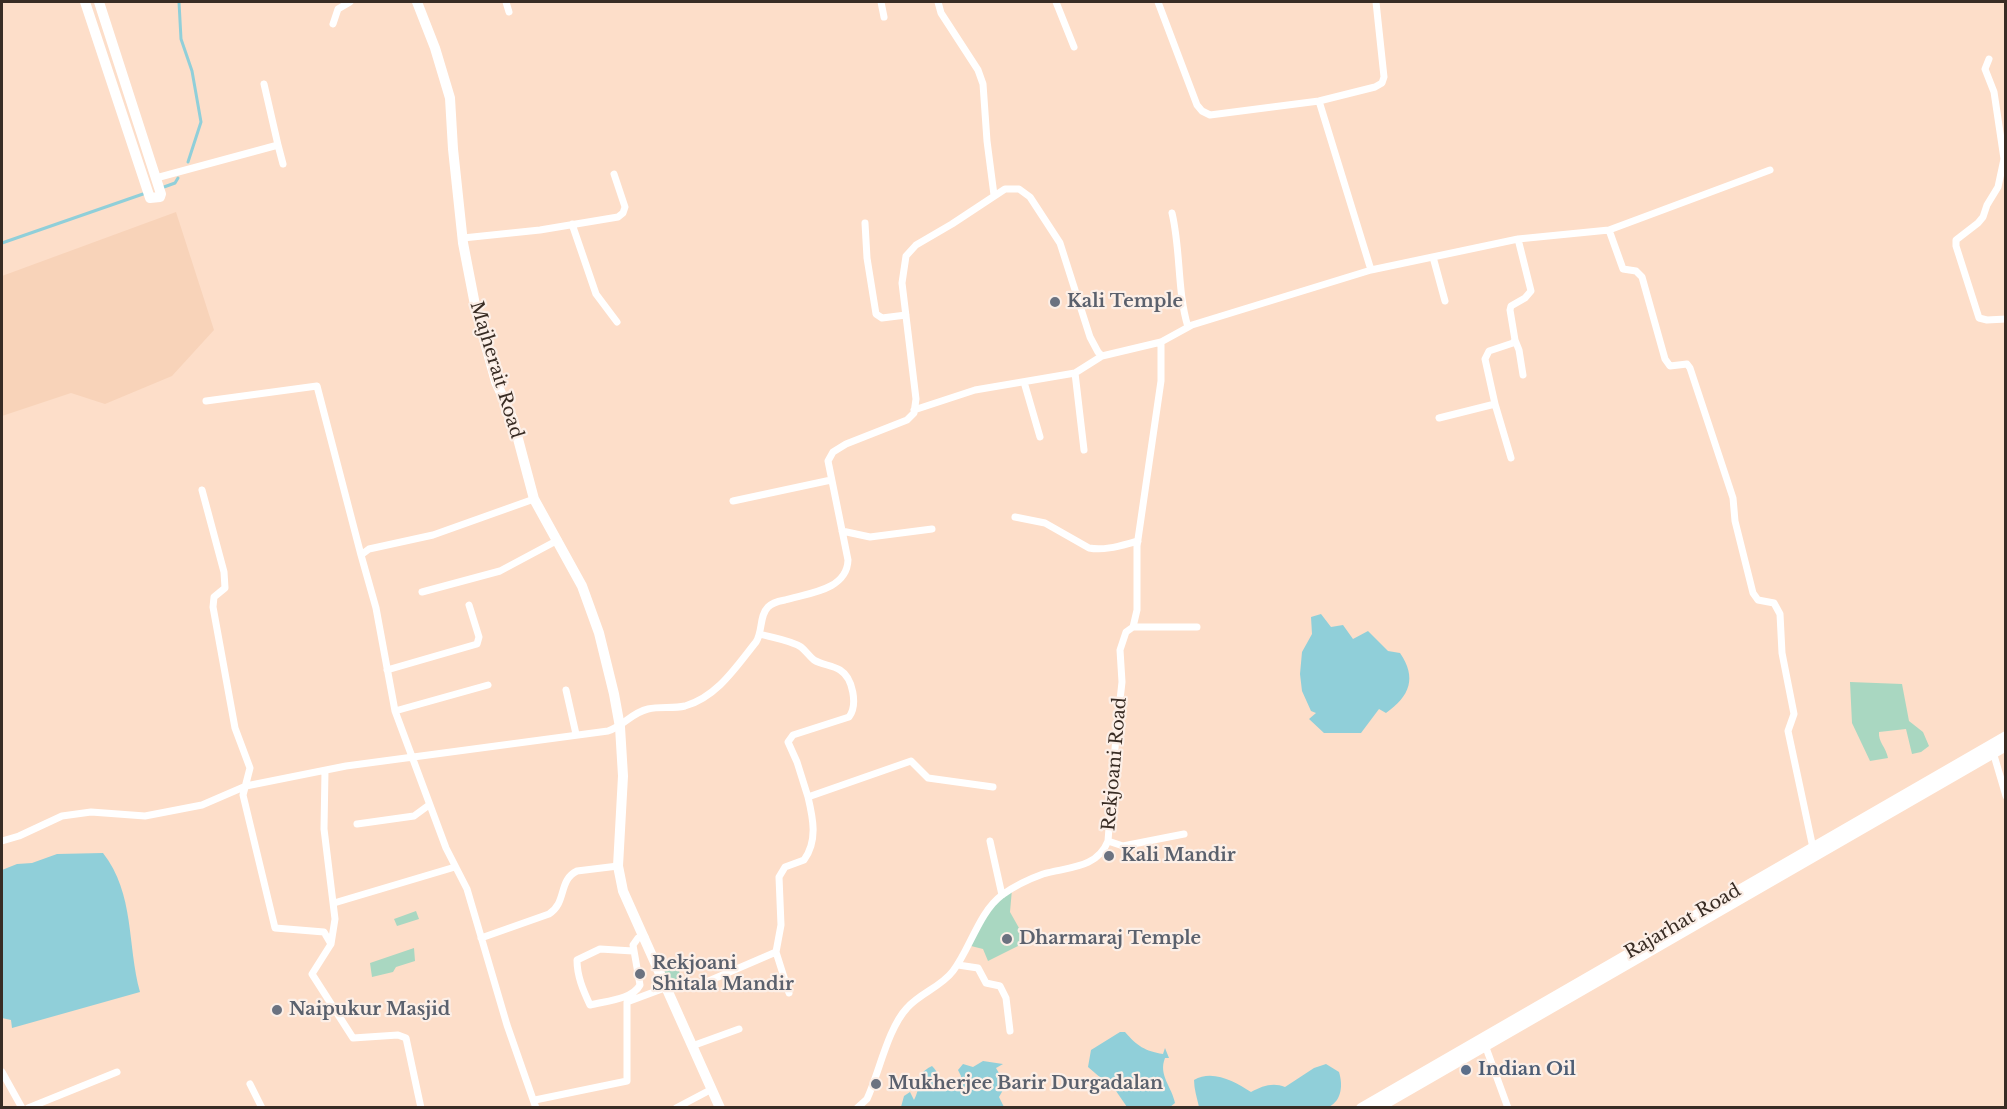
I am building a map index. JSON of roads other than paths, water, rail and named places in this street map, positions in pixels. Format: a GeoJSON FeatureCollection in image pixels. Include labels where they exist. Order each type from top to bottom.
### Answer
{"type":"FeatureCollection","features":[{"type":"Feature","properties":{"kind":"street"},"geometry":{"type":"LineString","coordinates":[[85,2],[151,199],[161,195],[99,2]]}},
{"type":"Feature","properties":{"kind":"street"},"geometry":{"type":"LineString","coordinates":[[333,24],[338,9],[350,2]]}},
{"type":"Feature","properties":{"kind":"street","name":"Majherait Road"},"geometry":{"type":"LineString","coordinates":[[417,2],[435,48],[450,98],[463,238],[476,310],[496,382],[513,420],[534,499],[582,586],[599,633],[620,727]]}},
{"type":"Feature","properties":{"kind":"street"},"geometry":{"type":"LineString","coordinates":[[506,2],[508,12]]}},
{"type":"Feature","properties":{"kind":"street"},"geometry":{"type":"LineString","coordinates":[[881,2],[884,17]]}},
{"type":"Feature","properties":{"kind":"street"},"geometry":{"type":"LineString","coordinates":[[938,2],[941,14],[978,70],[983,84],[994,195]]}},
{"type":"Feature","properties":{"kind":"street"},"geometry":{"type":"LineString","coordinates":[[1056,2],[1074,47]]}},
{"type":"Feature","properties":{"kind":"street"},"geometry":{"type":"LineString","coordinates":[[1158,2],[1197,105],[1210,115],[1319,101],[1375,87],[1382,83],[1384,76],[1376,2]]}},
{"type":"Feature","properties":{"kind":"street"},"geometry":{"type":"LineString","coordinates":[[1989,59],[1985,69],[1994,92],[2004,159],[1998,187],[1983,217],[1956,240],[1956,246],[1979,318],[2006,319]]}},
{"type":"Feature","properties":{"kind":"street"},"geometry":{"type":"LineString","coordinates":[[264,84],[283,164]]}},
{"type":"Feature","properties":{"kind":"street"},"geometry":{"type":"LineString","coordinates":[[1319,101],[1371,270]]}},
{"type":"Feature","properties":{"kind":"street"},"geometry":{"type":"LineString","coordinates":[[119,108],[133,103]]}},
{"type":"Feature","properties":{"kind":"street"},"geometry":{"type":"LineString","coordinates":[[156,178],[206,163],[278,146]]}},
{"type":"Feature","properties":{"kind":"street"},"geometry":{"type":"LineString","coordinates":[[914,410],[975,390],[1076,373],[1102,356],[1161,342],[1188,327],[1371,270],[1518,239],[1609,230],[1770,170]]}},
{"type":"Feature","properties":{"kind":"street"},"geometry":{"type":"LineString","coordinates":[[463,238],[618,217],[623,213],[625,207],[614,174]]}},
{"type":"Feature","properties":{"kind":"street"},"geometry":{"type":"LineString","coordinates":[[2,841],[19,836],[62,816],[91,812],[146,816],[202,805],[246,786],[325,771],[411,757],[602,732],[620,727],[631,716],[649,708],[686,705],[701,700],[716,690],[760,634],[762,616],[770,605],[822,590],[842,579],[847,571],[848,560],[828,461],[833,452],[846,444],[907,420],[914,410],[916,399],[902,284],[906,256],[909,250],[1005,189],[1020,189],[1038,208],[1060,243],[1090,338],[1102,356]]}},
{"type":"Feature","properties":{"kind":"street"},"geometry":{"type":"LineString","coordinates":[[1172,213],[1178,240],[1184,311],[1188,327]]}},
{"type":"Feature","properties":{"kind":"street"},"geometry":{"type":"LineString","coordinates":[[865,223],[867,258],[876,314],[882,318],[906,315]]}},
{"type":"Feature","properties":{"kind":"street"},"geometry":{"type":"LineString","coordinates":[[572,224],[596,294],[617,322]]}},
{"type":"Feature","properties":{"kind":"street"},"geometry":{"type":"LineString","coordinates":[[1609,230],[1623,269],[1636,271],[1642,277],[1665,359],[1670,366],[1687,364],[1690,368],[1733,498],[1735,522],[1754,593],[1758,600],[1774,603],[1779,609],[1782,652],[1794,714],[1788,731],[1813,848]]}},
{"type":"Feature","properties":{"kind":"street"},"geometry":{"type":"LineString","coordinates":[[1518,239],[1531,291],[1525,298],[1515,302],[1510,310],[1522,375]]}},
{"type":"Feature","properties":{"kind":"street"},"geometry":{"type":"LineString","coordinates":[[1433,257],[1445,301]]}},
{"type":"Feature","properties":{"kind":"street"},"geometry":{"type":"LineString","coordinates":[[1511,458],[1495,404],[1485,355],[1495,349],[1510,345],[1515,340]]}},
{"type":"Feature","properties":{"kind":"street","name":"Rekjoani Road"},"geometry":{"type":"LineString","coordinates":[[857,1107],[867,1099],[898,1021],[906,1008],[945,980],[958,964],[994,902],[1002,895],[1042,874],[1069,869],[1090,861],[1103,853],[1108,842],[1122,682],[1120,650],[1126,632],[1133,627],[1137,609],[1138,541],[1161,381],[1161,342]]}},
{"type":"Feature","properties":{"kind":"street"},"geometry":{"type":"LineString","coordinates":[[1076,373],[1084,450]]}},
{"type":"Feature","properties":{"kind":"street"},"geometry":{"type":"LineString","coordinates":[[1024,382],[1040,436]]}},
{"type":"Feature","properties":{"kind":"street"},"geometry":{"type":"LineString","coordinates":[[206,401],[317,386],[354,536],[376,608],[395,711],[429,805],[455,867],[467,889],[507,1024],[536,1104],[627,1081],[627,1002],[678,983],[704,983],[776,952]]}},
{"type":"Feature","properties":{"kind":"street"},"geometry":{"type":"LineString","coordinates":[[1439,418],[1495,404]]}},
{"type":"Feature","properties":{"kind":"street"},"geometry":{"type":"LineString","coordinates":[[734,501],[831,480]]}},
{"type":"Feature","properties":{"kind":"street"},"geometry":{"type":"LineString","coordinates":[[202,490],[224,572],[225,588],[214,597],[213,607],[233,718],[250,768],[243,795],[275,928],[324,932],[331,944]]}},
{"type":"Feature","properties":{"kind":"street"},"geometry":{"type":"LineString","coordinates":[[361,555],[369,549],[444,531],[534,499]]}},
{"type":"Feature","properties":{"kind":"street"},"geometry":{"type":"LineString","coordinates":[[1015,517],[1045,523],[1089,548],[1106,549],[1138,541]]}},
{"type":"Feature","properties":{"kind":"street"},"geometry":{"type":"LineString","coordinates":[[842,531],[870,537],[932,529]]}},
{"type":"Feature","properties":{"kind":"street"},"geometry":{"type":"LineString","coordinates":[[422,592],[500,571],[558,540]]}},
{"type":"Feature","properties":{"kind":"street"},"geometry":{"type":"LineString","coordinates":[[387,670],[477,644],[479,637],[469,605]]}},
{"type":"Feature","properties":{"kind":"street"},"geometry":{"type":"LineString","coordinates":[[1133,627],[1197,627]]}},
{"type":"Feature","properties":{"kind":"street"},"geometry":{"type":"LineString","coordinates":[[760,634],[795,644],[812,659],[838,669],[849,680],[854,700],[849,717],[793,735],[788,742],[808,797],[814,832],[813,842],[804,860],[784,867],[779,877],[781,925],[776,952],[789,993]]}},
{"type":"Feature","properties":{"kind":"street"},"geometry":{"type":"LineString","coordinates":[[395,711],[488,685]]}},
{"type":"Feature","properties":{"kind":"street"},"geometry":{"type":"LineString","coordinates":[[566,690],[576,734]]}},
{"type":"Feature","properties":{"kind":"street"},"geometry":{"type":"LineString","coordinates":[[620,727],[623,776],[618,866],[623,891],[720,1107]]}},
{"type":"Feature","properties":{"kind":"street","name":"Rajarhat Road"},"geometry":{"type":"LineString","coordinates":[[1378,1107],[1992,749],[2006,736]]}},
{"type":"Feature","properties":{"kind":"street","name":"Rajarhat Road"},"geometry":{"type":"LineString","coordinates":[[1361,1107],[1813,848],[1992,749],[2006,746]]}},
{"type":"Feature","properties":{"kind":"street"},"geometry":{"type":"LineString","coordinates":[[1992,749],[2006,796]]}},
{"type":"Feature","properties":{"kind":"street"},"geometry":{"type":"LineString","coordinates":[[808,797],[910,761],[928,778],[993,787]]}},
{"type":"Feature","properties":{"kind":"street"},"geometry":{"type":"LineString","coordinates":[[325,771],[324,829],[335,927],[331,944],[312,974],[353,1038],[398,1035],[406,1038],[421,1107]]}},
{"type":"Feature","properties":{"kind":"street"},"geometry":{"type":"LineString","coordinates":[[357,824],[414,816],[429,805]]}},
{"type":"Feature","properties":{"kind":"street"},"geometry":{"type":"LineString","coordinates":[[1108,842],[1123,846],[1184,834]]}},
{"type":"Feature","properties":{"kind":"street"},"geometry":{"type":"LineString","coordinates":[[990,841],[1002,895]]}},
{"type":"Feature","properties":{"kind":"street"},"geometry":{"type":"LineString","coordinates":[[481,938],[549,914],[556,909],[571,874],[577,871],[618,866]]}},
{"type":"Feature","properties":{"kind":"street"},"geometry":{"type":"LineString","coordinates":[[334,903],[455,867]]}},
{"type":"Feature","properties":{"kind":"street"},"geometry":{"type":"LineString","coordinates":[[633,951],[600,949],[577,960],[582,988],[590,1005],[631,994],[637,990],[640,985],[633,945],[639,938],[645,937]]}},
{"type":"Feature","properties":{"kind":"street"},"geometry":{"type":"LineString","coordinates":[[958,964],[978,968],[986,983],[1000,986],[1006,998],[1010,1031]]}},
{"type":"Feature","properties":{"kind":"street"},"geometry":{"type":"LineString","coordinates":[[692,1046],[739,1029]]}},
{"type":"Feature","properties":{"kind":"street"},"geometry":{"type":"LineString","coordinates":[[1485,1045],[1508,1107]]}},
{"type":"Feature","properties":{"kind":"street"},"geometry":{"type":"LineString","coordinates":[[2,1072],[22,1107]]}},
{"type":"Feature","properties":{"kind":"street"},"geometry":{"type":"LineString","coordinates":[[28,1107],[117,1072]]}},
{"type":"Feature","properties":{"kind":"street"},"geometry":{"type":"LineString","coordinates":[[250,1084],[262,1107]]}},
{"type":"Feature","properties":{"kind":"street"},"geometry":{"type":"LineString","coordinates":[[676,1107],[712,1089]]}},
{"type":"Feature","properties":{"kind":"water"},"geometry":{"type":"Polygon","coordinates":[[[1321,614],[1331,627],[1343,625],[1353,639],[1368,631],[1388,651],[1400,653],[1405,662],[1409,678],[1401,700],[1386,713],[1379,709],[1361,733],[1324,733],[1309,719],[1316,713],[1311,711],[1302,691],[1300,674],[1302,652],[1312,634],[1311,617],[1321,614]]]}},
{"type":"Feature","properties":{"kind":"water"},"geometry":{"type":"Polygon","coordinates":[[[103,853],[113,869],[125,903],[140,992],[12,1028],[11,1020],[2,1018],[2,870],[57,854],[103,853]]]}},
{"type":"Feature","properties":{"kind":"water"},"geometry":{"type":"Polygon","coordinates":[[[1120,1032],[1125,1032],[1138,1044],[1151,1051],[1163,1054],[1165,1048],[1169,1058],[1165,1058],[1163,1070],[1175,1103],[1170,1107],[1127,1107],[1116,1091],[1088,1067],[1091,1050],[1120,1032]]]}},
{"type":"Feature","properties":{"kind":"water"},"geometry":{"type":"Polygon","coordinates":[[[983,1061],[1003,1064],[996,1068],[1003,1080],[1015,1090],[1003,1090],[999,1097],[1004,1107],[901,1107],[904,1096],[910,1092],[914,1100],[922,1073],[932,1066],[938,1076],[938,1088],[958,1088],[961,1076],[958,1070],[963,1064],[973,1067],[983,1061]]]}},
{"type":"Feature","properties":{"kind":"water"},"geometry":{"type":"Polygon","coordinates":[[[1326,1064],[1339,1072],[1341,1082],[1339,1096],[1329,1107],[1199,1107],[1194,1080],[1201,1077],[1224,1078],[1251,1092],[1268,1085],[1285,1087],[1314,1068],[1326,1064]]]}},
{"type":"Feature","properties":{"kind":"waterway"},"geometry":{"type":"LineString","coordinates":[[179,2],[181,39],[192,71],[201,122],[188,162]]}},
{"type":"Feature","properties":{"kind":"waterway"},"geometry":{"type":"LineString","coordinates":[[164,187],[175,183],[178,178]]}},
{"type":"Feature","properties":{"kind":"waterway"},"geometry":{"type":"LineString","coordinates":[[2,243],[143,194]]}},
{"type":"Feature","properties":{"kind":"place","name":"Kali Temple"},"geometry":{"type":"Point","coordinates":[1055,302]}},
{"type":"Feature","properties":{"kind":"place","name":"Kali Mandir"},"geometry":{"type":"Point","coordinates":[1109,856]}},
{"type":"Feature","properties":{"kind":"place","name":"Dharmaraj Temple"},"geometry":{"type":"Point","coordinates":[1007,939]}},
{"type":"Feature","properties":{"kind":"place","name":"Rekjoani Shitala Mandir"},"geometry":{"type":"Point","coordinates":[640,974]}},
{"type":"Feature","properties":{"kind":"place","name":"Naipukur Masjid"},"geometry":{"type":"Point","coordinates":[277,1010]}},
{"type":"Feature","properties":{"kind":"place","name":"Indian Oil"},"geometry":{"type":"Point","coordinates":[1466,1070]}},
{"type":"Feature","properties":{"kind":"place","name":"Mukherjee Barir Durgadalan"},"geometry":{"type":"Point","coordinates":[876,1084]}}]}
